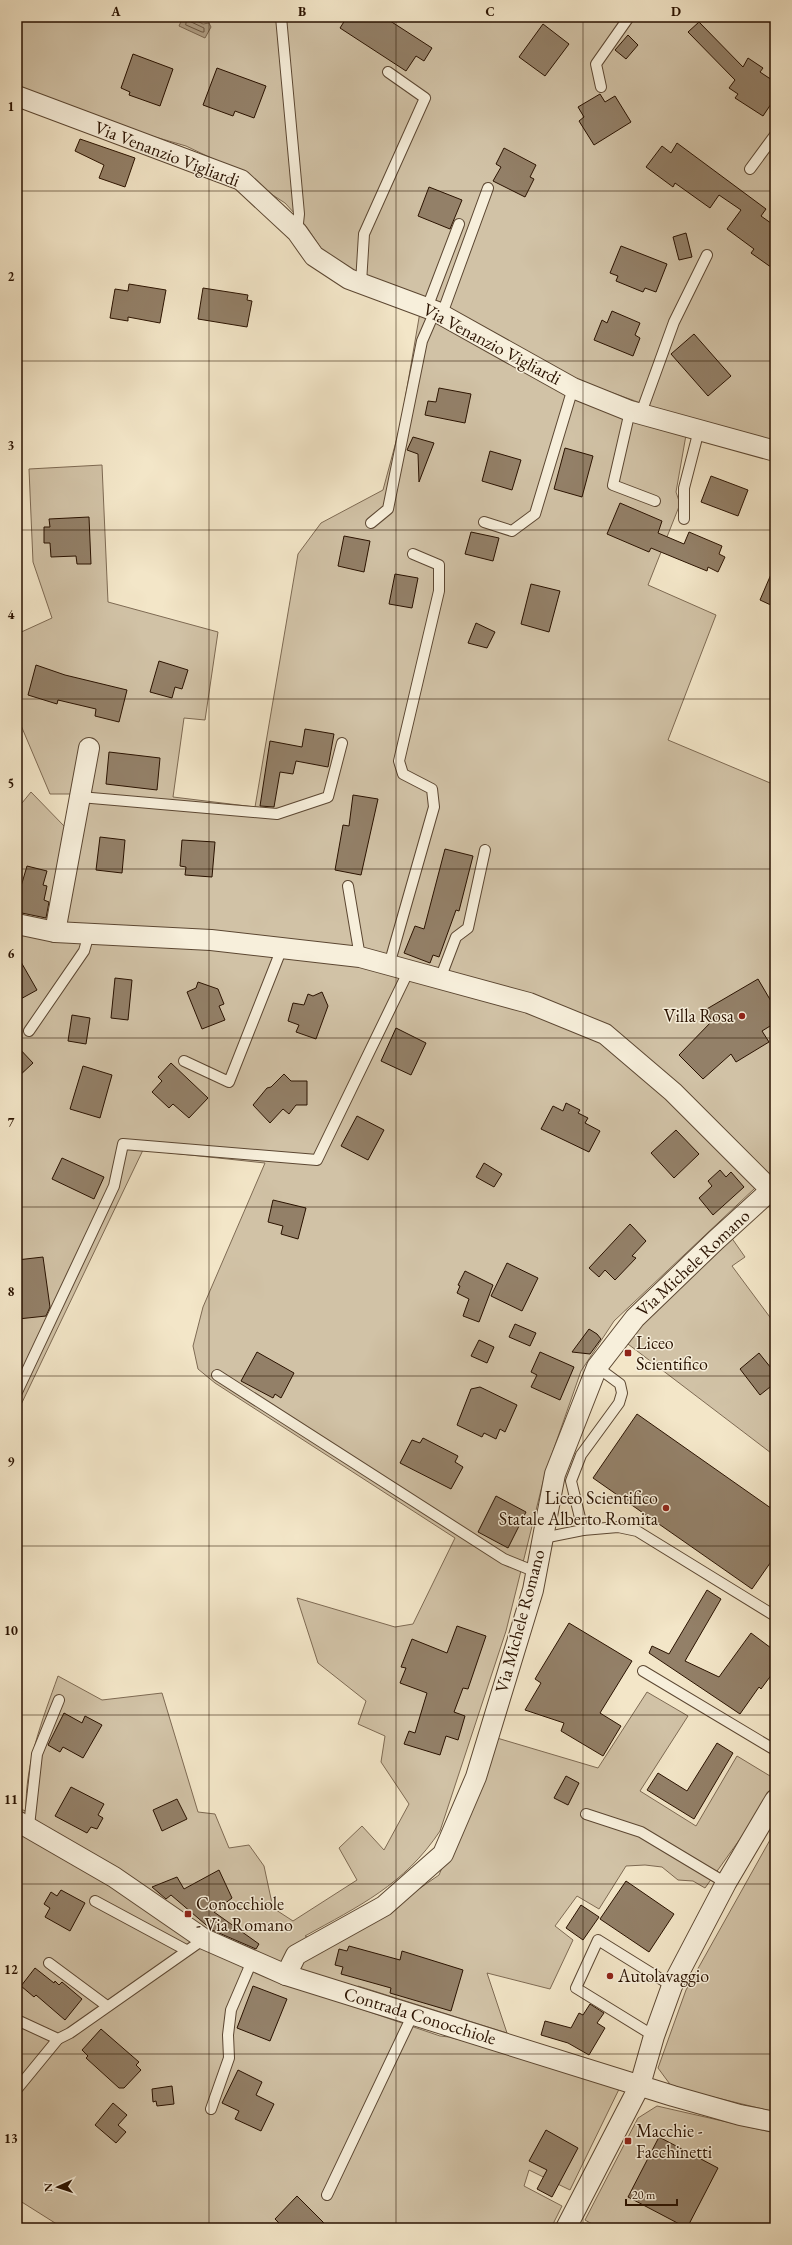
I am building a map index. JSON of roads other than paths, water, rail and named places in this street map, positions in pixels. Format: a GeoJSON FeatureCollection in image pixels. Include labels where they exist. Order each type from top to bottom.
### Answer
{"type":"FeatureCollection","features":[{"type":"Feature","properties":{"kind":"street","name":"Via Venanzio Vigliardi"},"geometry":{"type":"LineString","coordinates":[[17,96],[241,180],[297,232],[314,256],[349,279],[435,311],[573,388],[635,412],[775,451]]}},
{"type":"Feature","properties":{"kind":"street"},"geometry":{"type":"LineString","coordinates":[[55,932],[89,748]]}},
{"type":"Feature","properties":{"kind":"street"},"geometry":{"type":"LineString","coordinates":[[17,924],[55,932],[211,940],[360,957],[529,1003],[605,1034],[674,1092],[773,1190]]}},
{"type":"Feature","properties":{"kind":"street","name":"Via Michele Romano"},"geometry":{"type":"LineString","coordinates":[[286,1974],[296,1955],[384,1906],[443,1854],[476,1777],[532,1590],[555,1474],[597,1367],[635,1318],[716,1240],[773,1190]]}},
{"type":"Feature","properties":{"kind":"street"},"geometry":{"type":"LineString","coordinates":[[566,2228],[640,2085],[654,2036],[672,1986],[726,1883],[775,1800]]}},
{"type":"Feature","properties":{"kind":"street","name":"Contrada Conocchiole"},"geometry":{"type":"LineString","coordinates":[[23,1824],[114,1877],[204,1938],[252,1961],[286,1974],[640,2085],[740,2115],[775,2122]]}},
{"type":"Feature","properties":{"kind":"lane"},"geometry":{"type":"LineString","coordinates":[[281,17],[299,214],[297,232]]}},
{"type":"Feature","properties":{"kind":"lane"},"geometry":{"type":"LineString","coordinates":[[601,87],[596,64],[629,17]]}},
{"type":"Feature","properties":{"kind":"lane"},"geometry":{"type":"LineString","coordinates":[[361,283],[364,234],[425,98],[388,72]]}},
{"type":"Feature","properties":{"kind":"lane"},"geometry":{"type":"LineString","coordinates":[[750,169],[775,135]]}},
{"type":"Feature","properties":{"kind":"lane"},"geometry":{"type":"LineString","coordinates":[[371,523],[388,509],[422,341],[488,188]]}},
{"type":"Feature","properties":{"kind":"lane"},"geometry":{"type":"LineString","coordinates":[[435,311],[459,224]]}},
{"type":"Feature","properties":{"kind":"lane"},"geometry":{"type":"LineString","coordinates":[[655,502],[613,485],[635,412],[674,322],[707,255]]}},
{"type":"Feature","properties":{"kind":"lane"},"geometry":{"type":"LineString","coordinates":[[484,522],[512,531],[535,514],[573,388]]}},
{"type":"Feature","properties":{"kind":"lane"},"geometry":{"type":"LineString","coordinates":[[684,519],[684,488],[699,430]]}},
{"type":"Feature","properties":{"kind":"lane"},"geometry":{"type":"LineString","coordinates":[[389,965],[434,807],[432,789],[403,774],[400,761],[439,591],[439,565],[413,554]]}},
{"type":"Feature","properties":{"kind":"lane"},"geometry":{"type":"LineString","coordinates":[[80,797],[277,814],[328,797],[342,743]]}},
{"type":"Feature","properties":{"kind":"lane"},"geometry":{"type":"LineString","coordinates":[[440,979],[456,937],[468,928],[485,850]]}},
{"type":"Feature","properties":{"kind":"lane"},"geometry":{"type":"LineString","coordinates":[[348,886],[360,957]]}},
{"type":"Feature","properties":{"kind":"lane"},"geometry":{"type":"LineString","coordinates":[[29,1031],[84,951],[89,934]]}},
{"type":"Feature","properties":{"kind":"lane"},"geometry":{"type":"LineString","coordinates":[[184,1061],[229,1082],[282,948]]}},
{"type":"Feature","properties":{"kind":"lane"},"geometry":{"type":"LineString","coordinates":[[17,1392],[114,1186],[123,1144],[317,1160],[409,970]]}},
{"type":"Feature","properties":{"kind":"lane"},"geometry":{"type":"LineString","coordinates":[[583,1530],[571,1480],[581,1455],[619,1403],[622,1393],[620,1384],[597,1367]]}},
{"type":"Feature","properties":{"kind":"lane"},"geometry":{"type":"LineString","coordinates":[[218,1375],[504,1559],[536,1572]]}},
{"type":"Feature","properties":{"kind":"lane"},"geometry":{"type":"LineString","coordinates":[[543,1538],[583,1530],[618,1526],[637,1531],[775,1616]]}},
{"type":"Feature","properties":{"kind":"lane"},"geometry":{"type":"LineString","coordinates":[[643,1671],[775,1750]]}},
{"type":"Feature","properties":{"kind":"lane"},"geometry":{"type":"LineString","coordinates":[[23,1824],[37,1754],[59,1700]]}},
{"type":"Feature","properties":{"kind":"lane"},"geometry":{"type":"LineString","coordinates":[[586,1814],[641,1832],[726,1883]]}},
{"type":"Feature","properties":{"kind":"lane"},"geometry":{"type":"LineString","coordinates":[[94,1901],[186,1950]]}},
{"type":"Feature","properties":{"kind":"lane"},"geometry":{"type":"LineString","coordinates":[[17,2089],[58,2039],[204,1938]]}},
{"type":"Feature","properties":{"kind":"lane"},"geometry":{"type":"LineString","coordinates":[[654,2036],[576,1988],[598,1940],[672,1986]]}},
{"type":"Feature","properties":{"kind":"lane"},"geometry":{"type":"LineString","coordinates":[[211,2110],[229,2058],[228,2035],[231,2010],[252,1961]]}},
{"type":"Feature","properties":{"kind":"lane"},"geometry":{"type":"LineString","coordinates":[[49,1963],[107,2006]]}},
{"type":"Feature","properties":{"kind":"lane"},"geometry":{"type":"LineString","coordinates":[[327,2195],[413,2014]]}},
{"type":"Feature","properties":{"kind":"lane"},"geometry":{"type":"LineString","coordinates":[[17,2020],[58,2039]]}},
{"type":"Feature","properties":{"kind":"water"},"geometry":{"type":"Polygon","coordinates":[[[183,17],[189,17],[203,24],[209,23],[211,27],[205,38],[179,26],[183,17]]]}},
{"type":"Feature","properties":{"kind":"place","name":"Villa Rosa"},"geometry":{"type":"Point","coordinates":[742,1016]}},
{"type":"Feature","properties":{"kind":"place","name":"Liceo Scientifico"},"geometry":{"type":"Point","coordinates":[628,1353]}},
{"type":"Feature","properties":{"kind":"place","name":"Liceo Scientifico Statale Alberto Romita"},"geometry":{"type":"Point","coordinates":[666,1508]}},
{"type":"Feature","properties":{"kind":"place","name":"Conocchiole - Via Romano"},"geometry":{"type":"Point","coordinates":[188,1914]}},
{"type":"Feature","properties":{"kind":"place","name":"Autolavaggio"},"geometry":{"type":"Point","coordinates":[610,1976]}},
{"type":"Feature","properties":{"kind":"place","name":"Macchie - Facchinetti"},"geometry":{"type":"Point","coordinates":[628,2141]}}]}
